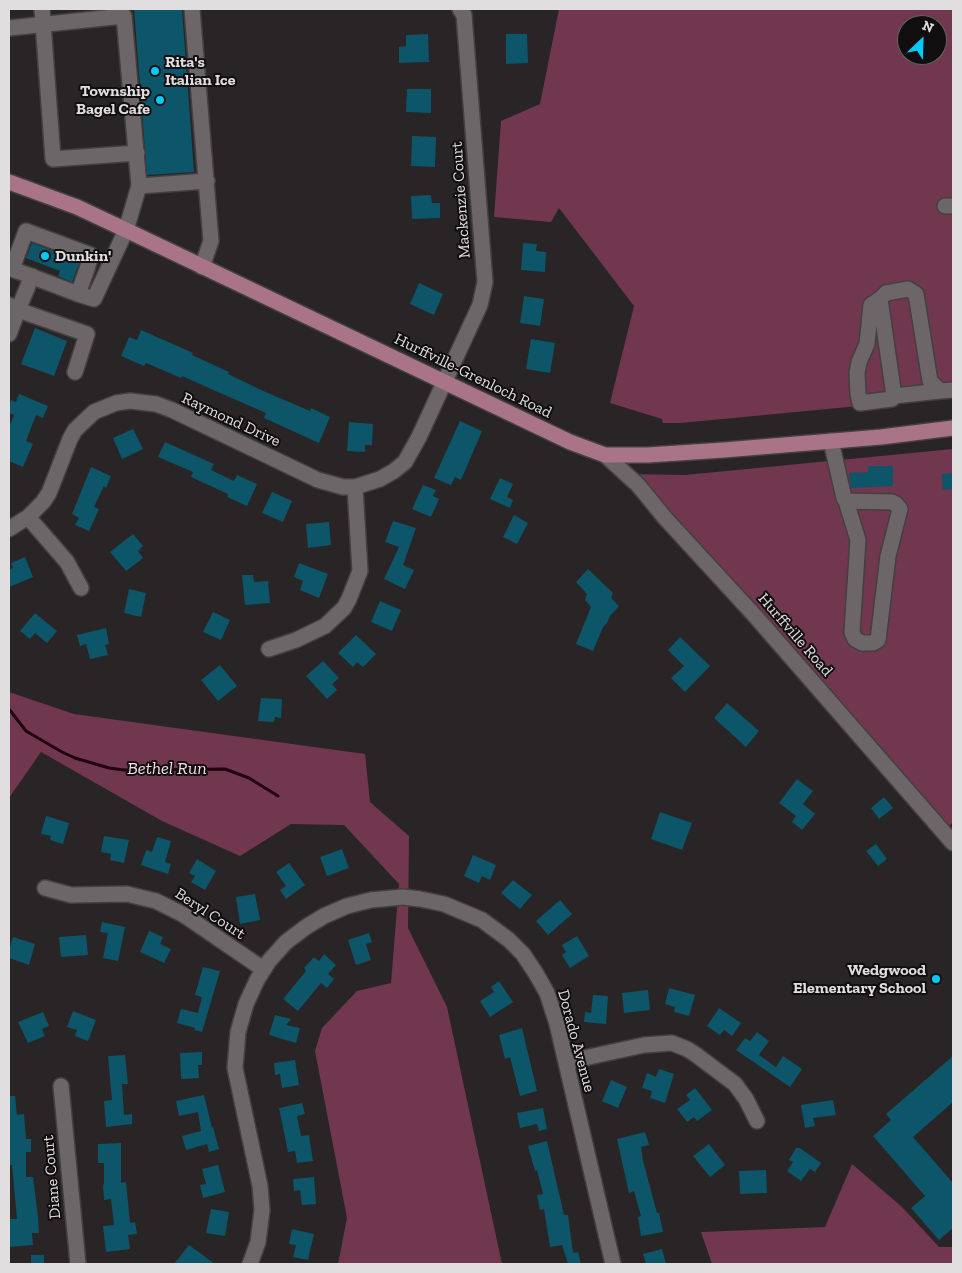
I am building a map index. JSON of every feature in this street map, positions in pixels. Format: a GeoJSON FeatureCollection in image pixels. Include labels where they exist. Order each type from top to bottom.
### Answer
{"type":"FeatureCollection","features":[{"type":"Feature","properties":{"kind":"main road","name":"Hurffville-Grenloch Road"},"geometry":{"type":"LineString","coordinates":[[9,182],[77,207],[570,442],[606,455],[648,455],[831,441],[917,434],[953,428]]}},
{"type":"Feature","properties":{"kind":"street"},"geometry":{"type":"LineString","coordinates":[[42,9],[53,159],[137,153]]}},
{"type":"Feature","properties":{"kind":"street"},"geometry":{"type":"LineString","coordinates":[[192,9],[211,241],[202,267]]}},
{"type":"Feature","properties":{"kind":"street","name":"Mackenzie Court"},"geometry":{"type":"LineString","coordinates":[[444,382],[480,305],[485,282],[464,15],[460,9]]}},
{"type":"Feature","properties":{"kind":"street"},"geometry":{"type":"LineString","coordinates":[[9,28],[124,12],[139,186],[126,230],[94,299],[78,294],[12,269],[26,230],[90,255],[88,269],[78,294]]}},
{"type":"Feature","properties":{"kind":"street"},"geometry":{"type":"LineString","coordinates":[[139,186],[207,182]]}},
{"type":"Feature","properties":{"kind":"street"},"geometry":{"type":"LineString","coordinates":[[9,334],[13,307],[32,276]]}},
{"type":"Feature","properties":{"kind":"street"},"geometry":{"type":"LineString","coordinates":[[908,289],[916,294],[930,382],[947,391],[894,396],[892,399],[860,403],[857,373],[859,362],[867,344],[871,306],[886,292],[908,289]]}},
{"type":"Feature","properties":{"kind":"street"},"geometry":{"type":"LineString","coordinates":[[880,299],[894,396]]}},
{"type":"Feature","properties":{"kind":"street"},"geometry":{"type":"LineString","coordinates":[[13,307],[87,334],[75,372]]}},
{"type":"Feature","properties":{"kind":"street","name":"Raymond Drive"},"geometry":{"type":"LineString","coordinates":[[9,529],[37,510],[49,493],[75,430],[84,420],[104,407],[130,401],[156,404],[318,480],[343,487],[354,487],[380,479],[405,462],[444,382]]}},
{"type":"Feature","properties":{"kind":"street"},"geometry":{"type":"LineString","coordinates":[[831,441],[844,498],[858,540],[852,632],[856,639],[862,643],[873,643],[878,640],[888,556],[900,509],[892,502],[846,501]]}},
{"type":"Feature","properties":{"kind":"street","name":"Hurffville Road"},"geometry":{"type":"LineString","coordinates":[[606,455],[638,484],[665,518],[756,617],[953,843]]}},
{"type":"Feature","properties":{"kind":"street"},"geometry":{"type":"LineString","coordinates":[[269,649],[296,640],[325,626],[344,608],[349,599],[360,571],[354,487]]}},
{"type":"Feature","properties":{"kind":"street"},"geometry":{"type":"LineString","coordinates":[[28,517],[67,562],[81,588]]}},
{"type":"Feature","properties":{"kind":"street","name":"Beryl Court"},"geometry":{"type":"LineString","coordinates":[[45,888],[71,895],[115,893],[148,898],[174,910],[263,969]]}},
{"type":"Feature","properties":{"kind":"street","name":"Dorado Avenue"},"geometry":{"type":"LineString","coordinates":[[250,1264],[261,1230],[262,1198],[236,1078],[235,1057],[241,1018],[252,990],[263,969],[278,950],[295,934],[315,920],[347,906],[371,900],[403,897],[444,904],[487,923],[523,954],[547,993],[566,1062],[613,1264]]}},
{"type":"Feature","properties":{"kind":"street"},"geometry":{"type":"LineString","coordinates":[[566,1062],[644,1044],[672,1043],[695,1054],[735,1084],[746,1099],[757,1121]]}},
{"type":"Feature","properties":{"kind":"street","name":"Diane Court"},"geometry":{"type":"LineString","coordinates":[[61,1086],[78,1264]]}},
{"type":"Feature","properties":{"kind":"shaded area"},"geometry":{"type":"Polygon","coordinates":[[[559,9],[953,9],[953,397],[681,423],[663,423],[662,419],[610,403],[634,306],[559,208],[551,222],[494,217],[501,121],[540,104],[559,9]]]}},
{"type":"Feature","properties":{"kind":"shaded area"},"geometry":{"type":"Polygon","coordinates":[[[953,449],[953,822],[942,833],[628,474],[685,475],[953,449]]]}},
{"type":"Feature","properties":{"kind":"shaded area"},"geometry":{"type":"Polygon","coordinates":[[[9,692],[74,714],[365,754],[370,802],[409,836],[408,928],[447,1007],[502,1264],[338,1264],[347,1218],[315,1051],[322,1028],[357,991],[391,983],[399,884],[344,825],[291,824],[240,856],[162,821],[41,752],[9,798],[9,692]]]}},
{"type":"Feature","properties":{"kind":"shaded area"},"geometry":{"type":"Polygon","coordinates":[[[852,1164],[902,1207],[939,1247],[953,1247],[953,1264],[712,1264],[701,1232],[825,1227],[852,1164]]]}},
{"type":"Feature","properties":{"kind":"building"},"geometry":{"type":"Polygon","coordinates":[[[134,9],[182,9],[194,172],[147,175],[134,9]]]}},
{"type":"Feature","properties":{"kind":"building"},"geometry":{"type":"Polygon","coordinates":[[[428,34],[429,62],[399,63],[399,47],[406,46],[406,35],[428,34]]]}},
{"type":"Feature","properties":{"kind":"building"},"geometry":{"type":"Polygon","coordinates":[[[506,34],[527,34],[528,63],[506,64],[506,34]]]}},
{"type":"Feature","properties":{"kind":"building"},"geometry":{"type":"Polygon","coordinates":[[[407,89],[431,89],[431,113],[406,112],[407,89]]]}},
{"type":"Feature","properties":{"kind":"building"},"geometry":{"type":"Polygon","coordinates":[[[412,136],[436,137],[435,167],[411,166],[412,136]]]}},
{"type":"Feature","properties":{"kind":"building"},"geometry":{"type":"Polygon","coordinates":[[[431,195],[432,203],[440,203],[440,218],[412,219],[411,196],[431,195]]]}},
{"type":"Feature","properties":{"kind":"building","name":"Dunkin'"},"geometry":{"type":"Polygon","coordinates":[[[32,243],[80,261],[72,282],[58,276],[60,271],[26,258],[32,243]]]}},
{"type":"Feature","properties":{"kind":"building"},"geometry":{"type":"Polygon","coordinates":[[[523,243],[537,244],[536,251],[546,252],[545,272],[521,270],[523,243]]]}},
{"type":"Feature","properties":{"kind":"building"},"geometry":{"type":"Polygon","coordinates":[[[419,283],[443,294],[434,315],[410,304],[419,283]]]}},
{"type":"Feature","properties":{"kind":"building"},"geometry":{"type":"Polygon","coordinates":[[[524,296],[544,299],[540,326],[520,323],[524,296]]]}},
{"type":"Feature","properties":{"kind":"building"},"geometry":{"type":"Polygon","coordinates":[[[35,328],[67,341],[54,376],[21,364],[35,328]]]}},
{"type":"Feature","properties":{"kind":"building"},"geometry":{"type":"Polygon","coordinates":[[[141,330],[193,353],[192,355],[229,372],[228,374],[261,390],[310,411],[311,408],[330,417],[319,443],[264,418],[266,413],[182,376],[181,378],[146,363],[144,366],[121,356],[129,337],[137,340],[141,330]]]}},
{"type":"Feature","properties":{"kind":"building"},"geometry":{"type":"Polygon","coordinates":[[[531,339],[555,343],[550,373],[526,369],[531,339]]]}},
{"type":"Feature","properties":{"kind":"building"},"geometry":{"type":"Polygon","coordinates":[[[19,394],[48,406],[43,418],[36,415],[26,441],[33,444],[23,467],[9,461],[9,427],[14,415],[9,413],[9,406],[11,400],[16,402],[19,394]]]}},
{"type":"Feature","properties":{"kind":"building"},"geometry":{"type":"Polygon","coordinates":[[[460,421],[482,431],[461,480],[455,477],[451,485],[434,478],[460,421]]]}},
{"type":"Feature","properties":{"kind":"building"},"geometry":{"type":"Polygon","coordinates":[[[349,422],[373,424],[372,445],[365,445],[365,452],[347,451],[349,422]]]}},
{"type":"Feature","properties":{"kind":"building"},"geometry":{"type":"Polygon","coordinates":[[[133,429],[143,449],[122,459],[113,438],[133,429]]]}},
{"type":"Feature","properties":{"kind":"building"},"geometry":{"type":"Polygon","coordinates":[[[165,442],[214,464],[211,470],[234,481],[237,475],[257,484],[247,506],[227,497],[228,494],[191,477],[193,472],[158,457],[165,442]]]}},
{"type":"Feature","properties":{"kind":"building"},"geometry":{"type":"Polygon","coordinates":[[[868,466],[893,466],[893,486],[851,488],[849,473],[868,472],[868,466]]]}},
{"type":"Feature","properties":{"kind":"building"},"geometry":{"type":"Polygon","coordinates":[[[91,467],[111,476],[94,507],[99,509],[89,531],[75,525],[79,518],[72,514],[91,467]]]}},
{"type":"Feature","properties":{"kind":"building"},"geometry":{"type":"Polygon","coordinates":[[[953,473],[953,489],[943,490],[942,474],[953,473]]]}},
{"type":"Feature","properties":{"kind":"building"},"geometry":{"type":"Polygon","coordinates":[[[500,478],[513,484],[507,497],[513,500],[510,508],[490,499],[500,478]]]}},
{"type":"Feature","properties":{"kind":"building"},"geometry":{"type":"Polygon","coordinates":[[[423,485],[436,490],[433,496],[439,499],[431,517],[412,509],[423,485]]]}},
{"type":"Feature","properties":{"kind":"building"},"geometry":{"type":"Polygon","coordinates":[[[272,492],[292,501],[283,522],[262,513],[272,492]]]}},
{"type":"Feature","properties":{"kind":"building"},"geometry":{"type":"Polygon","coordinates":[[[514,515],[528,523],[517,544],[503,537],[514,515]]]}},
{"type":"Feature","properties":{"kind":"building"},"geometry":{"type":"Polygon","coordinates":[[[393,521],[416,528],[403,565],[414,570],[405,589],[384,579],[399,547],[385,542],[393,521]]]}},
{"type":"Feature","properties":{"kind":"building"},"geometry":{"type":"Polygon","coordinates":[[[329,522],[331,545],[308,548],[306,524],[329,522]]]}},
{"type":"Feature","properties":{"kind":"building"},"geometry":{"type":"Polygon","coordinates":[[[133,534],[143,546],[138,551],[143,558],[126,571],[110,552],[133,534]]]}},
{"type":"Feature","properties":{"kind":"building"},"geometry":{"type":"Polygon","coordinates":[[[25,557],[33,577],[9,587],[9,570],[13,568],[11,563],[25,557]]]}},
{"type":"Feature","properties":{"kind":"building"},"geometry":{"type":"Polygon","coordinates":[[[299,563],[328,574],[319,598],[300,590],[303,581],[294,577],[299,563]]]}},
{"type":"Feature","properties":{"kind":"building"},"geometry":{"type":"Polygon","coordinates":[[[588,569],[613,593],[611,598],[619,606],[603,627],[593,651],[576,644],[591,607],[585,600],[587,594],[576,582],[588,569]]]}},
{"type":"Feature","properties":{"kind":"building"},"geometry":{"type":"Polygon","coordinates":[[[242,575],[253,575],[254,582],[268,581],[270,603],[245,605],[242,575]]]}},
{"type":"Feature","properties":{"kind":"building"},"geometry":{"type":"Polygon","coordinates":[[[129,589],[146,593],[141,617],[124,613],[129,589]]]}},
{"type":"Feature","properties":{"kind":"building"},"geometry":{"type":"Polygon","coordinates":[[[380,601],[401,610],[392,631],[371,622],[380,601]]]}},
{"type":"Feature","properties":{"kind":"building"},"geometry":{"type":"Polygon","coordinates":[[[213,612],[230,620],[221,640],[203,632],[213,612]]]}},
{"type":"Feature","properties":{"kind":"building"},"geometry":{"type":"Polygon","coordinates":[[[35,613],[57,631],[47,643],[35,633],[30,639],[20,631],[35,613]]]}},
{"type":"Feature","properties":{"kind":"building"},"geometry":{"type":"Polygon","coordinates":[[[106,628],[109,644],[105,645],[108,655],[90,659],[86,644],[80,646],[77,635],[106,628]]]}},
{"type":"Feature","properties":{"kind":"building"},"geometry":{"type":"Polygon","coordinates":[[[356,635],[376,654],[363,667],[357,662],[353,667],[338,653],[356,635]]]}},
{"type":"Feature","properties":{"kind":"building"},"geometry":{"type":"Polygon","coordinates":[[[680,637],[710,666],[685,692],[671,678],[684,666],[668,650],[680,637]]]}},
{"type":"Feature","properties":{"kind":"building"},"geometry":{"type":"Polygon","coordinates":[[[323,661],[339,678],[332,684],[337,690],[327,699],[306,676],[323,661]]]}},
{"type":"Feature","properties":{"kind":"building"},"geometry":{"type":"Polygon","coordinates":[[[220,665],[237,686],[218,701],[201,680],[220,665]]]}},
{"type":"Feature","properties":{"kind":"building"},"geometry":{"type":"Polygon","coordinates":[[[261,698],[282,699],[281,718],[275,717],[274,722],[258,721],[261,698]]]}},
{"type":"Feature","properties":{"kind":"building"},"geometry":{"type":"Polygon","coordinates":[[[727,703],[759,731],[746,747],[714,718],[727,703]]]}},
{"type":"Feature","properties":{"kind":"building"},"geometry":{"type":"Polygon","coordinates":[[[797,779],[813,791],[803,804],[815,814],[802,830],[792,822],[796,816],[779,803],[797,779]]]}},
{"type":"Feature","properties":{"kind":"building"},"geometry":{"type":"Polygon","coordinates":[[[884,797],[893,808],[879,819],[871,808],[884,797]]]}},
{"type":"Feature","properties":{"kind":"building"},"geometry":{"type":"Polygon","coordinates":[[[660,812],[692,823],[682,850],[651,839],[660,812]]]}},
{"type":"Feature","properties":{"kind":"building"},"geometry":{"type":"Polygon","coordinates":[[[46,816],[69,823],[63,844],[50,840],[51,836],[41,834],[46,816]]]}},
{"type":"Feature","properties":{"kind":"building"},"geometry":{"type":"Polygon","coordinates":[[[104,836],[129,840],[124,863],[110,860],[111,854],[101,852],[104,836]]]}},
{"type":"Feature","properties":{"kind":"building"},"geometry":{"type":"Polygon","coordinates":[[[157,837],[171,841],[165,862],[171,864],[168,874],[141,865],[146,850],[152,852],[157,837]]]}},
{"type":"Feature","properties":{"kind":"building"},"geometry":{"type":"Polygon","coordinates":[[[876,844],[887,859],[878,866],[866,851],[876,844]]]}},
{"type":"Feature","properties":{"kind":"building"},"geometry":{"type":"Polygon","coordinates":[[[342,849],[349,868],[327,876],[320,857],[342,849]]]}},
{"type":"Feature","properties":{"kind":"building"},"geometry":{"type":"Polygon","coordinates":[[[473,855],[496,865],[490,880],[482,876],[479,883],[464,876],[473,855]]]}},
{"type":"Feature","properties":{"kind":"building"},"geometry":{"type":"Polygon","coordinates":[[[197,859],[216,871],[205,890],[191,882],[195,876],[189,873],[197,859]]]}},
{"type":"Feature","properties":{"kind":"building"},"geometry":{"type":"Polygon","coordinates":[[[289,863],[305,885],[286,899],[280,890],[286,886],[276,872],[289,863]]]}},
{"type":"Feature","properties":{"kind":"building"},"geometry":{"type":"Polygon","coordinates":[[[513,880],[532,895],[520,909],[501,893],[513,880]]]}},
{"type":"Feature","properties":{"kind":"building"},"geometry":{"type":"Polygon","coordinates":[[[255,894],[260,920],[240,924],[236,897],[255,894]]]}},
{"type":"Feature","properties":{"kind":"building"},"geometry":{"type":"Polygon","coordinates":[[[560,900],[572,914],[548,935],[536,921],[560,900]]]}},
{"type":"Feature","properties":{"kind":"building"},"geometry":{"type":"Polygon","coordinates":[[[102,922],[125,927],[118,961],[103,958],[108,933],[100,932],[102,922]]]}},
{"type":"Feature","properties":{"kind":"building"},"geometry":{"type":"Polygon","coordinates":[[[149,931],[163,937],[160,944],[171,949],[164,963],[140,952],[149,931]]]}},
{"type":"Feature","properties":{"kind":"building"},"geometry":{"type":"Polygon","coordinates":[[[369,933],[372,942],[366,944],[371,960],[356,965],[348,940],[369,933]]]}},
{"type":"Feature","properties":{"kind":"building"},"geometry":{"type":"Polygon","coordinates":[[[86,935],[88,955],[61,957],[59,937],[86,935]]]}},
{"type":"Feature","properties":{"kind":"building"},"geometry":{"type":"Polygon","coordinates":[[[577,936],[589,956],[570,968],[562,955],[566,952],[562,945],[577,936]]]}},
{"type":"Feature","properties":{"kind":"building"},"geometry":{"type":"Polygon","coordinates":[[[13,937],[35,944],[29,965],[9,958],[13,937]]]}},
{"type":"Feature","properties":{"kind":"building"},"geometry":{"type":"Polygon","coordinates":[[[324,954],[336,965],[328,974],[334,979],[327,988],[321,983],[298,1011],[283,999],[306,971],[304,968],[314,957],[319,961],[324,954]]]}},
{"type":"Feature","properties":{"kind":"building"},"geometry":{"type":"Polygon","coordinates":[[[203,967],[220,971],[202,1032],[177,1023],[181,1009],[198,1013],[202,997],[195,995],[203,967]]]}},
{"type":"Feature","properties":{"kind":"building"},"geometry":{"type":"Polygon","coordinates":[[[499,981],[513,1002],[490,1017],[480,1001],[494,992],[491,987],[499,981]]]}},
{"type":"Feature","properties":{"kind":"building"},"geometry":{"type":"Polygon","coordinates":[[[669,988],[695,995],[689,1016],[674,1012],[675,1007],[665,1004],[669,988]]]}},
{"type":"Feature","properties":{"kind":"building"},"geometry":{"type":"Polygon","coordinates":[[[648,990],[650,1010],[624,1013],[622,993],[648,990]]]}},
{"type":"Feature","properties":{"kind":"building"},"geometry":{"type":"Polygon","coordinates":[[[593,995],[608,996],[606,1024],[584,1022],[585,1012],[591,1013],[593,995]]]}},
{"type":"Feature","properties":{"kind":"building"},"geometry":{"type":"Polygon","coordinates":[[[719,1008],[741,1023],[732,1036],[724,1030],[720,1035],[707,1026],[719,1008]]]}},
{"type":"Feature","properties":{"kind":"building"},"geometry":{"type":"Polygon","coordinates":[[[73,1011],[96,1020],[88,1041],[75,1036],[77,1030],[67,1027],[73,1011]]]}},
{"type":"Feature","properties":{"kind":"building"},"geometry":{"type":"Polygon","coordinates":[[[43,1012],[49,1026],[42,1029],[45,1036],[28,1043],[18,1022],[43,1012]]]}},
{"type":"Feature","properties":{"kind":"building"},"geometry":{"type":"Polygon","coordinates":[[[275,1015],[291,1019],[286,1025],[300,1028],[296,1043],[269,1035],[275,1015]]]}},
{"type":"Feature","properties":{"kind":"building"},"geometry":{"type":"Polygon","coordinates":[[[522,1028],[537,1091],[520,1096],[510,1057],[505,1059],[499,1035],[522,1028]]]}},
{"type":"Feature","properties":{"kind":"building"},"geometry":{"type":"Polygon","coordinates":[[[757,1032],[769,1041],[759,1055],[776,1067],[783,1056],[802,1069],[790,1087],[736,1050],[745,1038],[750,1041],[757,1032]]]}},
{"type":"Feature","properties":{"kind":"building"},"geometry":{"type":"Polygon","coordinates":[[[202,1052],[202,1065],[198,1065],[199,1078],[181,1079],[180,1053],[202,1052]]]}},
{"type":"Feature","properties":{"kind":"building"},"geometry":{"type":"Polygon","coordinates":[[[125,1055],[128,1084],[122,1084],[124,1115],[132,1114],[132,1124],[106,1127],[104,1101],[112,1100],[108,1056],[125,1055]]]}},
{"type":"Feature","properties":{"kind":"building"},"geometry":{"type":"Polygon","coordinates":[[[953,1056],[953,1102],[913,1137],[953,1183],[953,1228],[939,1240],[911,1208],[925,1196],[873,1136],[891,1120],[886,1114],[953,1056]]]}},
{"type":"Feature","properties":{"kind":"building"},"geometry":{"type":"Polygon","coordinates":[[[295,1060],[299,1085],[282,1088],[280,1074],[275,1075],[274,1063],[295,1060]]]}},
{"type":"Feature","properties":{"kind":"building"},"geometry":{"type":"Polygon","coordinates":[[[659,1069],[674,1074],[665,1103],[650,1098],[652,1091],[642,1088],[647,1073],[656,1077],[659,1069]]]}},
{"type":"Feature","properties":{"kind":"building"},"geometry":{"type":"Polygon","coordinates":[[[611,1080],[627,1087],[618,1108],[602,1101],[611,1080]]]}},
{"type":"Feature","properties":{"kind":"building"},"geometry":{"type":"Polygon","coordinates":[[[695,1088],[712,1110],[697,1121],[694,1117],[687,1122],[677,1109],[690,1100],[686,1095],[695,1088]]]}},
{"type":"Feature","properties":{"kind":"building"},"geometry":{"type":"Polygon","coordinates":[[[204,1095],[219,1149],[209,1152],[207,1144],[186,1150],[182,1136],[201,1131],[198,1112],[179,1116],[176,1101],[204,1095]]]}},
{"type":"Feature","properties":{"kind":"building"},"geometry":{"type":"Polygon","coordinates":[[[9,1096],[15,1096],[17,1115],[24,1114],[26,1139],[31,1139],[31,1152],[26,1152],[26,1177],[33,1177],[39,1233],[32,1233],[33,1245],[9,1247],[9,1219],[17,1219],[12,1165],[9,1165],[9,1096]]]}},
{"type":"Feature","properties":{"kind":"building"},"geometry":{"type":"Polygon","coordinates":[[[833,1100],[836,1115],[813,1118],[815,1126],[805,1128],[801,1105],[833,1100]]]}},
{"type":"Feature","properties":{"kind":"building"},"geometry":{"type":"Polygon","coordinates":[[[302,1103],[305,1114],[297,1116],[301,1136],[309,1135],[313,1161],[297,1163],[295,1151],[288,1152],[279,1108],[302,1103]]]}},
{"type":"Feature","properties":{"kind":"building"},"geometry":{"type":"Polygon","coordinates":[[[543,1108],[547,1129],[539,1131],[537,1124],[520,1128],[517,1113],[543,1108]]]}},
{"type":"Feature","properties":{"kind":"building"},"geometry":{"type":"Polygon","coordinates":[[[645,1132],[649,1145],[641,1147],[643,1161],[663,1232],[641,1236],[638,1217],[641,1216],[634,1191],[629,1193],[617,1139],[645,1132]]]}},
{"type":"Feature","properties":{"kind":"building"},"geometry":{"type":"Polygon","coordinates":[[[547,1141],[564,1215],[568,1215],[573,1253],[578,1252],[581,1264],[568,1264],[562,1245],[550,1247],[544,1209],[540,1210],[537,1195],[543,1194],[528,1146],[547,1141]]]}},
{"type":"Feature","properties":{"kind":"building"},"geometry":{"type":"Polygon","coordinates":[[[121,1143],[121,1183],[126,1182],[130,1223],[135,1222],[137,1234],[128,1235],[130,1249],[106,1252],[103,1226],[114,1225],[111,1199],[104,1200],[104,1163],[98,1163],[98,1144],[121,1143]]]}},
{"type":"Feature","properties":{"kind":"building"},"geometry":{"type":"Polygon","coordinates":[[[709,1144],[725,1165],[710,1177],[693,1156],[709,1144]]]}},
{"type":"Feature","properties":{"kind":"building"},"geometry":{"type":"Polygon","coordinates":[[[796,1148],[800,1148],[821,1163],[815,1172],[810,1169],[801,1181],[787,1171],[793,1162],[789,1160],[796,1148]]]}},
{"type":"Feature","properties":{"kind":"building"},"geometry":{"type":"Polygon","coordinates":[[[218,1165],[225,1192],[203,1198],[200,1185],[206,1184],[202,1169],[218,1165]]]}},
{"type":"Feature","properties":{"kind":"building"},"geometry":{"type":"Polygon","coordinates":[[[766,1170],[767,1193],[740,1194],[739,1171],[766,1170]]]}},
{"type":"Feature","properties":{"kind":"building"},"geometry":{"type":"Polygon","coordinates":[[[314,1177],[316,1204],[302,1205],[300,1190],[294,1191],[293,1179],[314,1177]]]}},
{"type":"Feature","properties":{"kind":"building"},"geometry":{"type":"Polygon","coordinates":[[[211,1209],[229,1212],[225,1236],[206,1233],[211,1209]]]}},
{"type":"Feature","properties":{"kind":"building"},"geometry":{"type":"Polygon","coordinates":[[[292,1229],[314,1234],[308,1260],[293,1257],[296,1245],[289,1244],[292,1229]]]}},
{"type":"Feature","properties":{"kind":"building"},"geometry":{"type":"Polygon","coordinates":[[[189,1245],[215,1264],[174,1264],[189,1245]]]}},
{"type":"Feature","properties":{"kind":"building"},"geometry":{"type":"Polygon","coordinates":[[[662,1249],[666,1264],[646,1264],[643,1254],[662,1249]]]}},
{"type":"Feature","properties":{"kind":"building"},"geometry":{"type":"Polygon","coordinates":[[[31,1255],[44,1255],[44,1264],[31,1264],[31,1255]]]}},
{"type":"Feature","properties":{"kind":"waterway","name":"Bethel Run"},"geometry":{"type":"LineString","coordinates":[[9,709],[26,731],[75,758],[109,768],[124,770],[225,769],[249,778],[278,796]]}},
{"type":"Feature","properties":{"kind":"place","name":"Rita's Italian Ice"},"geometry":{"type":"Point","coordinates":[155,71]}},
{"type":"Feature","properties":{"kind":"place","name":"Township Bagel Cafe"},"geometry":{"type":"Point","coordinates":[160,100]}},
{"type":"Feature","properties":{"kind":"place","name":"Dunkin'"},"geometry":{"type":"Point","coordinates":[45,256]}},
{"type":"Feature","properties":{"kind":"place","name":"Wedgwood Elementary School"},"geometry":{"type":"Point","coordinates":[936,979]}}]}
